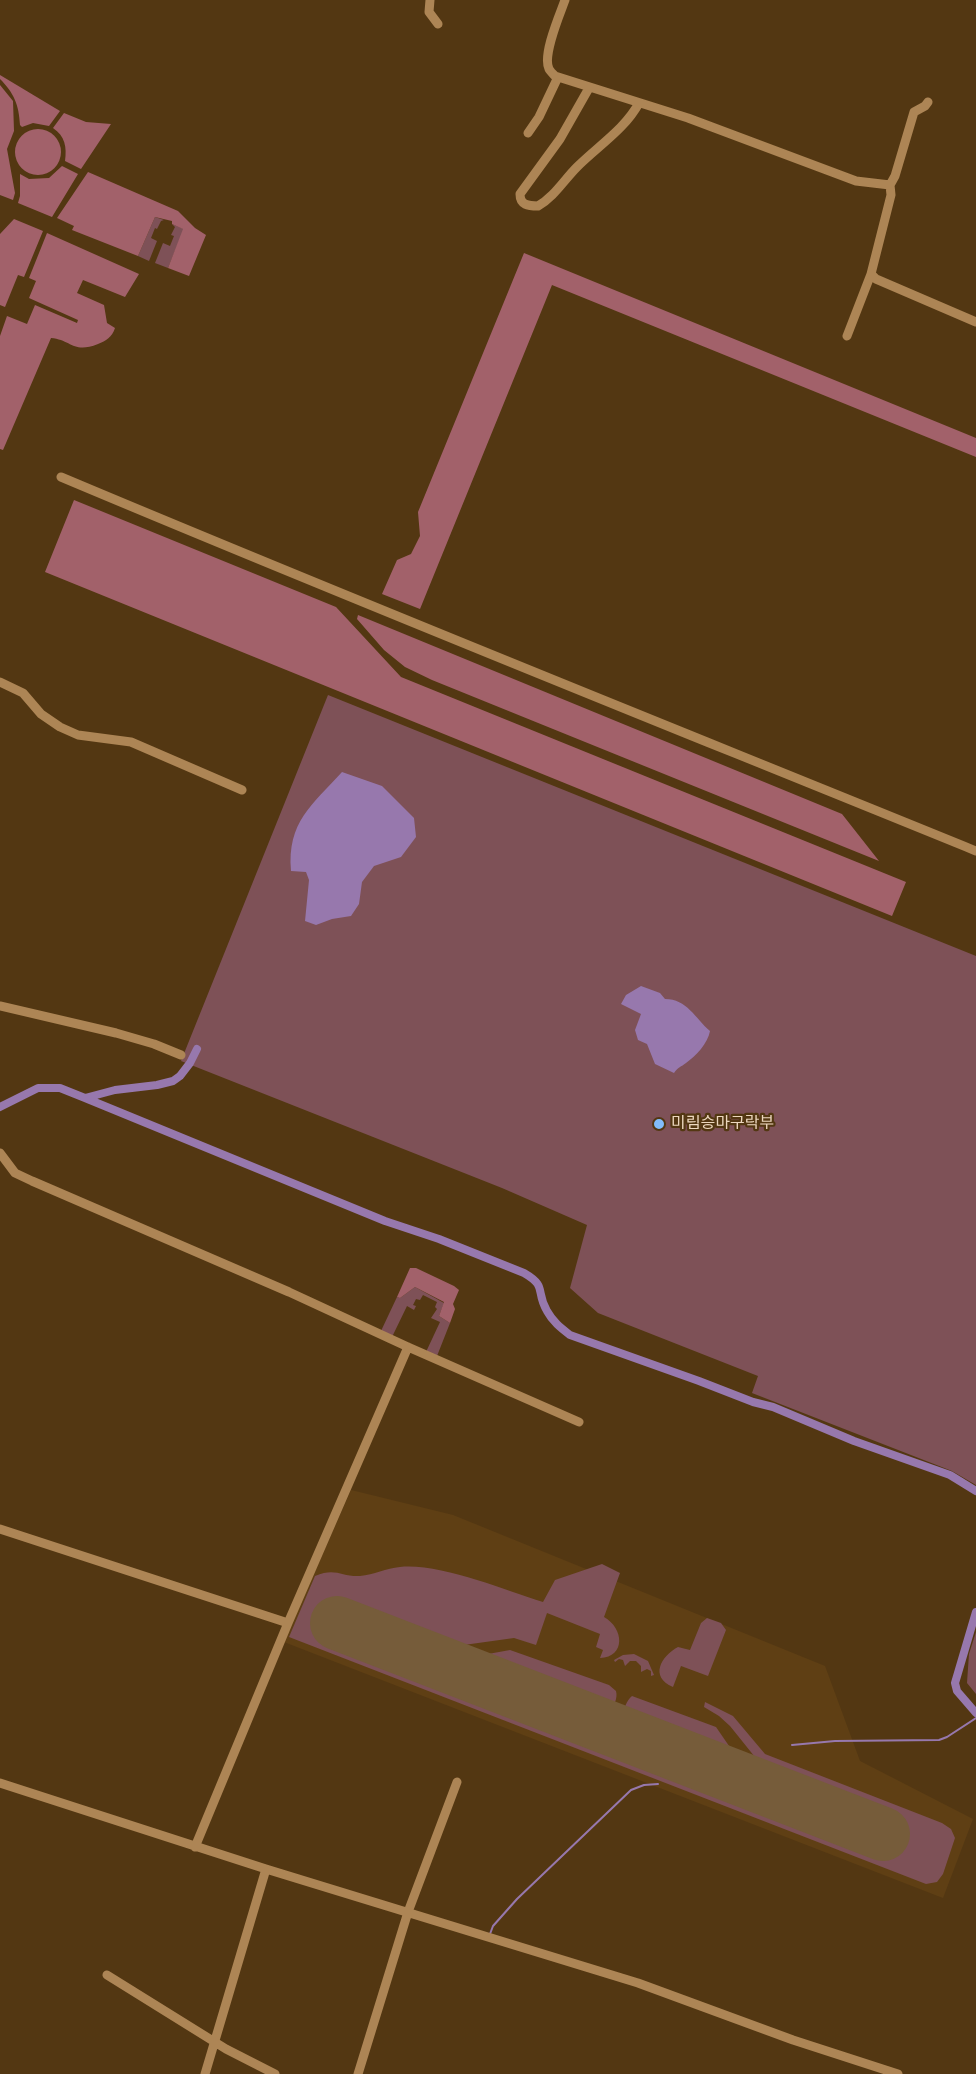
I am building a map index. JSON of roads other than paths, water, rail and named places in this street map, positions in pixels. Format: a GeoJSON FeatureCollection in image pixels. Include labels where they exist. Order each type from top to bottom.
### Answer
{"type":"FeatureCollection","features":[{"type":"Feature","properties":{"kind":"street"},"geometry":{"type":"LineString","coordinates":[[430,0],[429,12],[438,24]]}},
{"type":"Feature","properties":{"kind":"street"},"geometry":{"type":"LineString","coordinates":[[565,0],[547,62],[549,70],[558,77],[688,118],[856,181],[890,185]]}},
{"type":"Feature","properties":{"kind":"street"},"geometry":{"type":"LineString","coordinates":[[528,133],[539,117],[558,77]]}},
{"type":"Feature","properties":{"kind":"street"},"geometry":{"type":"LineString","coordinates":[[589,87],[560,139],[519,194],[524,204],[538,206],[544,202],[577,167],[615,133],[639,103]]}},
{"type":"Feature","properties":{"kind":"street"},"geometry":{"type":"LineString","coordinates":[[847,336],[871,274],[891,195],[890,185],[895,176],[914,112],[928,102]]}},
{"type":"Feature","properties":{"kind":"street"},"geometry":{"type":"LineString","coordinates":[[871,274],[876,279],[976,322]]}},
{"type":"Feature","properties":{"kind":"street"},"geometry":{"type":"LineString","coordinates":[[62,477],[328,590],[425,626],[976,851]]}},
{"type":"Feature","properties":{"kind":"street"},"geometry":{"type":"LineString","coordinates":[[0,682],[23,693],[41,714],[60,727],[78,735],[131,742],[242,790]]}},
{"type":"Feature","properties":{"kind":"street"},"geometry":{"type":"LineString","coordinates":[[0,1006],[126,1036],[181,1055]]}},
{"type":"Feature","properties":{"kind":"street"},"geometry":{"type":"LineString","coordinates":[[0,1153],[15,1173],[32,1181],[289,1292],[579,1422]]}},
{"type":"Feature","properties":{"kind":"street"},"geometry":{"type":"LineString","coordinates":[[195,1847],[288,1623],[408,1347]]}},
{"type":"Feature","properties":{"kind":"street"},"geometry":{"type":"LineString","coordinates":[[0,1529],[288,1623]]}},
{"type":"Feature","properties":{"kind":"street"},"geometry":{"type":"LineString","coordinates":[[358,2074],[408,1912],[457,1782]]}},
{"type":"Feature","properties":{"kind":"street"},"geometry":{"type":"LineString","coordinates":[[0,1783],[195,1847],[638,1983],[794,2040],[898,2074]]}},
{"type":"Feature","properties":{"kind":"street"},"geometry":{"type":"LineString","coordinates":[[205,2074],[266,1869]]}},
{"type":"Feature","properties":{"kind":"street"},"geometry":{"type":"LineString","coordinates":[[107,1975],[215,2042],[276,2074]]}},
{"type":"Feature","properties":{"kind":"waterway"},"geometry":{"type":"LineString","coordinates":[[0,1107],[38,1088],[60,1088],[85,1098],[115,1090],[173,1081],[190,1063],[197,1049]]}},
{"type":"Feature","properties":{"kind":"waterway"},"geometry":{"type":"LineString","coordinates":[[85,1098],[385,1221],[439,1239],[524,1273],[539,1286],[544,1304],[552,1318],[570,1335],[753,1402],[773,1407],[854,1441],[950,1475],[976,1491]]}},
{"type":"Feature","properties":{"kind":"waterway"},"geometry":{"type":"LineString","coordinates":[[976,1612],[955,1683],[957,1691],[976,1713]]}},
{"type":"Feature","properties":{"kind":"waterway"},"geometry":{"type":"LineString","coordinates":[[792,1745],[835,1741],[939,1740],[976,1718]]}},
{"type":"Feature","properties":{"kind":"waterway"},"geometry":{"type":"LineString","coordinates":[[490,1934],[493,1926],[517,1899],[631,1790],[644,1785],[658,1784]]}},
{"type":"Feature","properties":{"kind":"place","name":"미림승마구락부"},"geometry":{"type":"Point","coordinates":[659,1124]}}]}
